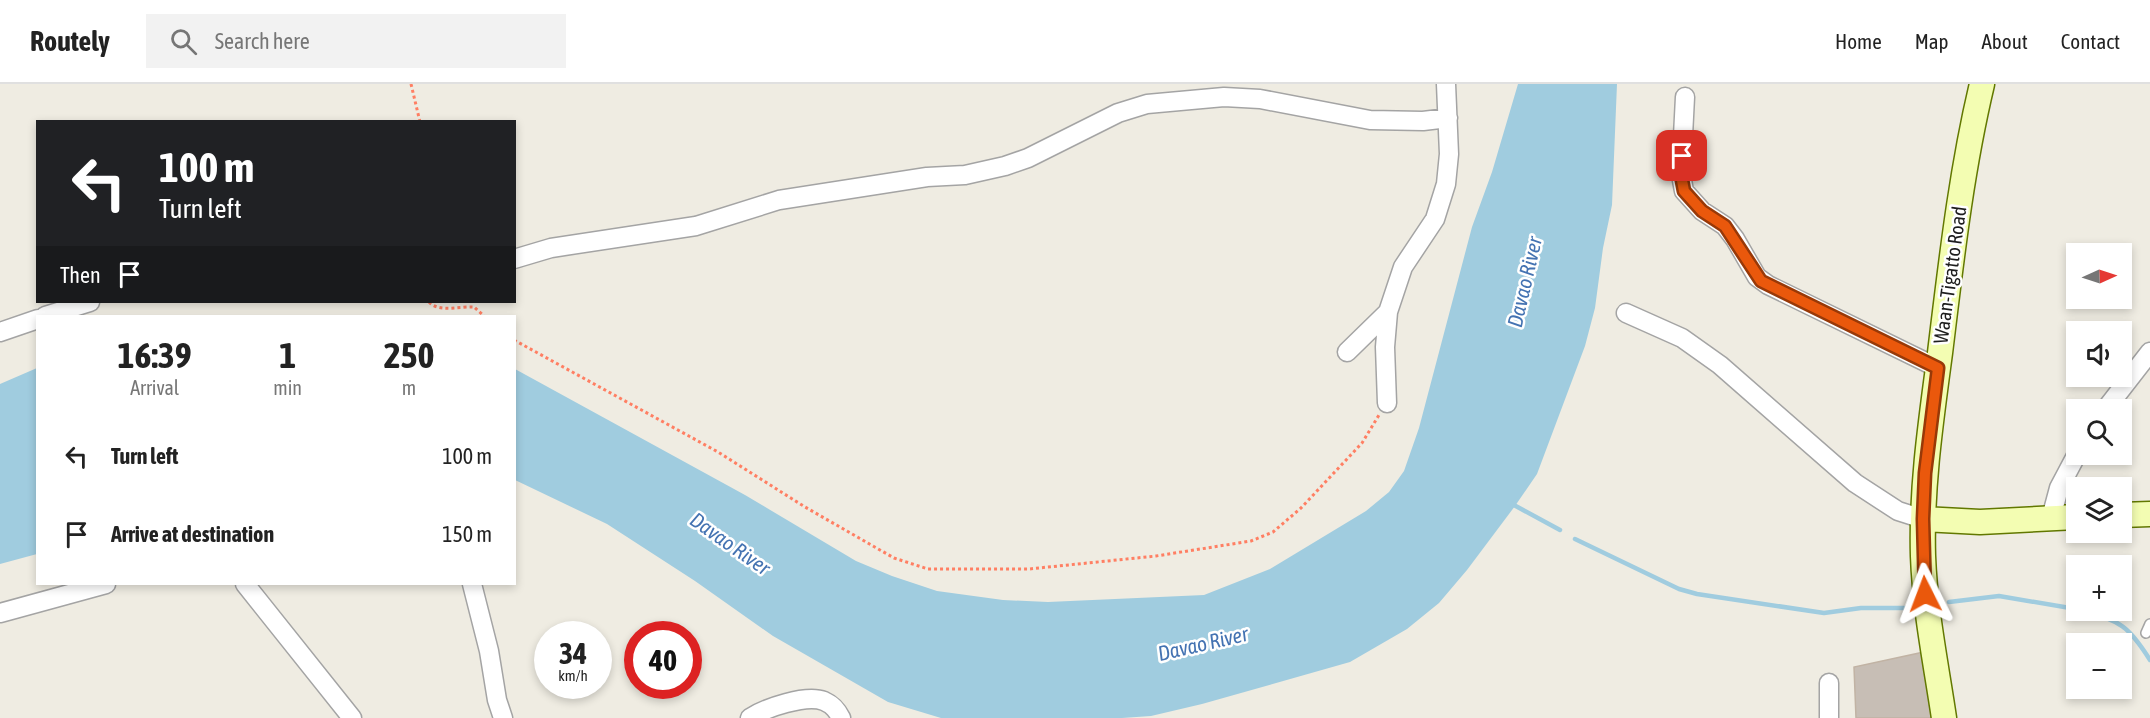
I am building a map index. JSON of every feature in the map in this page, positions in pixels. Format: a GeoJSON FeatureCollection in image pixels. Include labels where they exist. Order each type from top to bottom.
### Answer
{"type":"FeatureCollection","features":[{"type":"Feature","properties":{"kind":"street"},"geometry":{"type":"LineString","coordinates":[[1387,403],[1385,347],[1388,312],[1403,267],[1435,219],[1446,184],[1449,154],[1446,84]]}},
{"type":"Feature","properties":{"kind":"street","name":"Waan-Tigatto Road"},"geometry":{"type":"LineString","coordinates":[[1944,718],[1925,594],[1923,519],[1925,473],[1964,172],[1982,84]]}},
{"type":"Feature","properties":{"kind":"street"},"geometry":{"type":"LineString","coordinates":[[516,258],[551,248],[696,226],[779,200],[927,177],[965,175],[1028,158],[1118,113],[1147,104],[1224,97],[1260,99],[1370,120],[1423,121],[1448,118]]}},
{"type":"Feature","properties":{"kind":"street"},"geometry":{"type":"LineString","coordinates":[[1685,97],[1681,175],[1684,191],[1702,211],[1725,226],[1757,277],[1768,285],[1938,368]]}},
{"type":"Feature","properties":{"kind":"street"},"geometry":{"type":"LineString","coordinates":[[48,315],[87,303]]}},
{"type":"Feature","properties":{"kind":"street"},"geometry":{"type":"LineString","coordinates":[[1347,352],[1388,312]]}},
{"type":"Feature","properties":{"kind":"street"},"geometry":{"type":"LineString","coordinates":[[1626,313],[1682,338],[1720,365],[1855,483],[1898,511],[1923,519],[1980,522],[2066,517]]}},
{"type":"Feature","properties":{"kind":"street"},"geometry":{"type":"LineString","coordinates":[[0,332],[36,320]]}},
{"type":"Feature","properties":{"kind":"street"},"geometry":{"type":"LineString","coordinates":[[2113,399],[2150,352]]}},
{"type":"Feature","properties":{"kind":"street"},"geometry":{"type":"LineString","coordinates":[[2052,518],[2058,488],[2071,465]]}},
{"type":"Feature","properties":{"kind":"street"},"geometry":{"type":"LineString","coordinates":[[2132,515],[2150,514]]}},
{"type":"Feature","properties":{"kind":"street"},"geometry":{"type":"LineString","coordinates":[[0,613],[102,585]]}},
{"type":"Feature","properties":{"kind":"street"},"geometry":{"type":"LineString","coordinates":[[246,585],[352,718]]}},
{"type":"Feature","properties":{"kind":"street"},"geometry":{"type":"LineString","coordinates":[[472,585],[503,718]]}},
{"type":"Feature","properties":{"kind":"street"},"geometry":{"type":"LineString","coordinates":[[1829,683],[1829,718]]}},
{"type":"Feature","properties":{"kind":"street"},"geometry":{"type":"LineString","coordinates":[[750,718],[761,711],[806,700],[822,700],[835,707],[841,718]]}},
{"type":"Feature","properties":{"kind":"path"},"geometry":{"type":"LineString","coordinates":[[411,84],[420,120]]}},
{"type":"Feature","properties":{"kind":"path"},"geometry":{"type":"LineString","coordinates":[[430,303],[444,309],[474,307],[483,315]]}},
{"type":"Feature","properties":{"kind":"path"},"geometry":{"type":"LineString","coordinates":[[516,341],[718,452],[805,507],[894,558],[928,569],[1029,569],[1156,556],[1251,541],[1273,532],[1301,508],[1362,443],[1387,403]]}},
{"type":"Feature","properties":{"kind":"water","name":"Davao River"},"geometry":{"type":"Polygon","coordinates":[[[1518,84],[1617,84],[1612,205],[1603,248],[1595,308],[1585,346],[1537,474],[1467,570],[1439,603],[1407,629],[1350,662],[1151,716],[941,718],[888,702],[773,636],[695,581],[607,524],[516,480],[516,370],[745,495],[856,561],[937,591],[1003,600],[1048,602],[1204,595],[1270,569],[1366,511],[1389,492],[1404,471],[1419,428],[1472,227],[1492,172],[1518,84]]]}},
{"type":"Feature","properties":{"kind":"water"},"geometry":{"type":"Polygon","coordinates":[[[36,368],[36,554],[0,564],[0,384],[36,368]]]}},
{"type":"Feature","properties":{"kind":"building"},"geometry":{"type":"Polygon","coordinates":[[[1924,652],[1933,718],[1856,718],[1854,667],[1924,652]]]}},
{"type":"Feature","properties":{"kind":"waterway"},"geometry":{"type":"LineString","coordinates":[[1512,504],[1560,530]]}},
{"type":"Feature","properties":{"kind":"waterway"},"geometry":{"type":"LineString","coordinates":[[1575,539],[1679,589],[1697,594],[1824,613],[1861,608],[1909,608]]}},
{"type":"Feature","properties":{"kind":"waterway"},"geometry":{"type":"LineString","coordinates":[[1949,602],[1999,596],[2066,607]]}},
{"type":"Feature","properties":{"kind":"waterway"},"geometry":{"type":"LineString","coordinates":[[2113,621],[2136,639],[2150,660]]}},
{"type":"Feature","properties":{"kind":"route"},"geometry":{"type":"LineString","coordinates":[[1682,156],[1681,175],[1684,191],[1702,211],[1725,226],[1761,281],[1938,368],[1925,473],[1923,555],[1925,594]]}}]}
